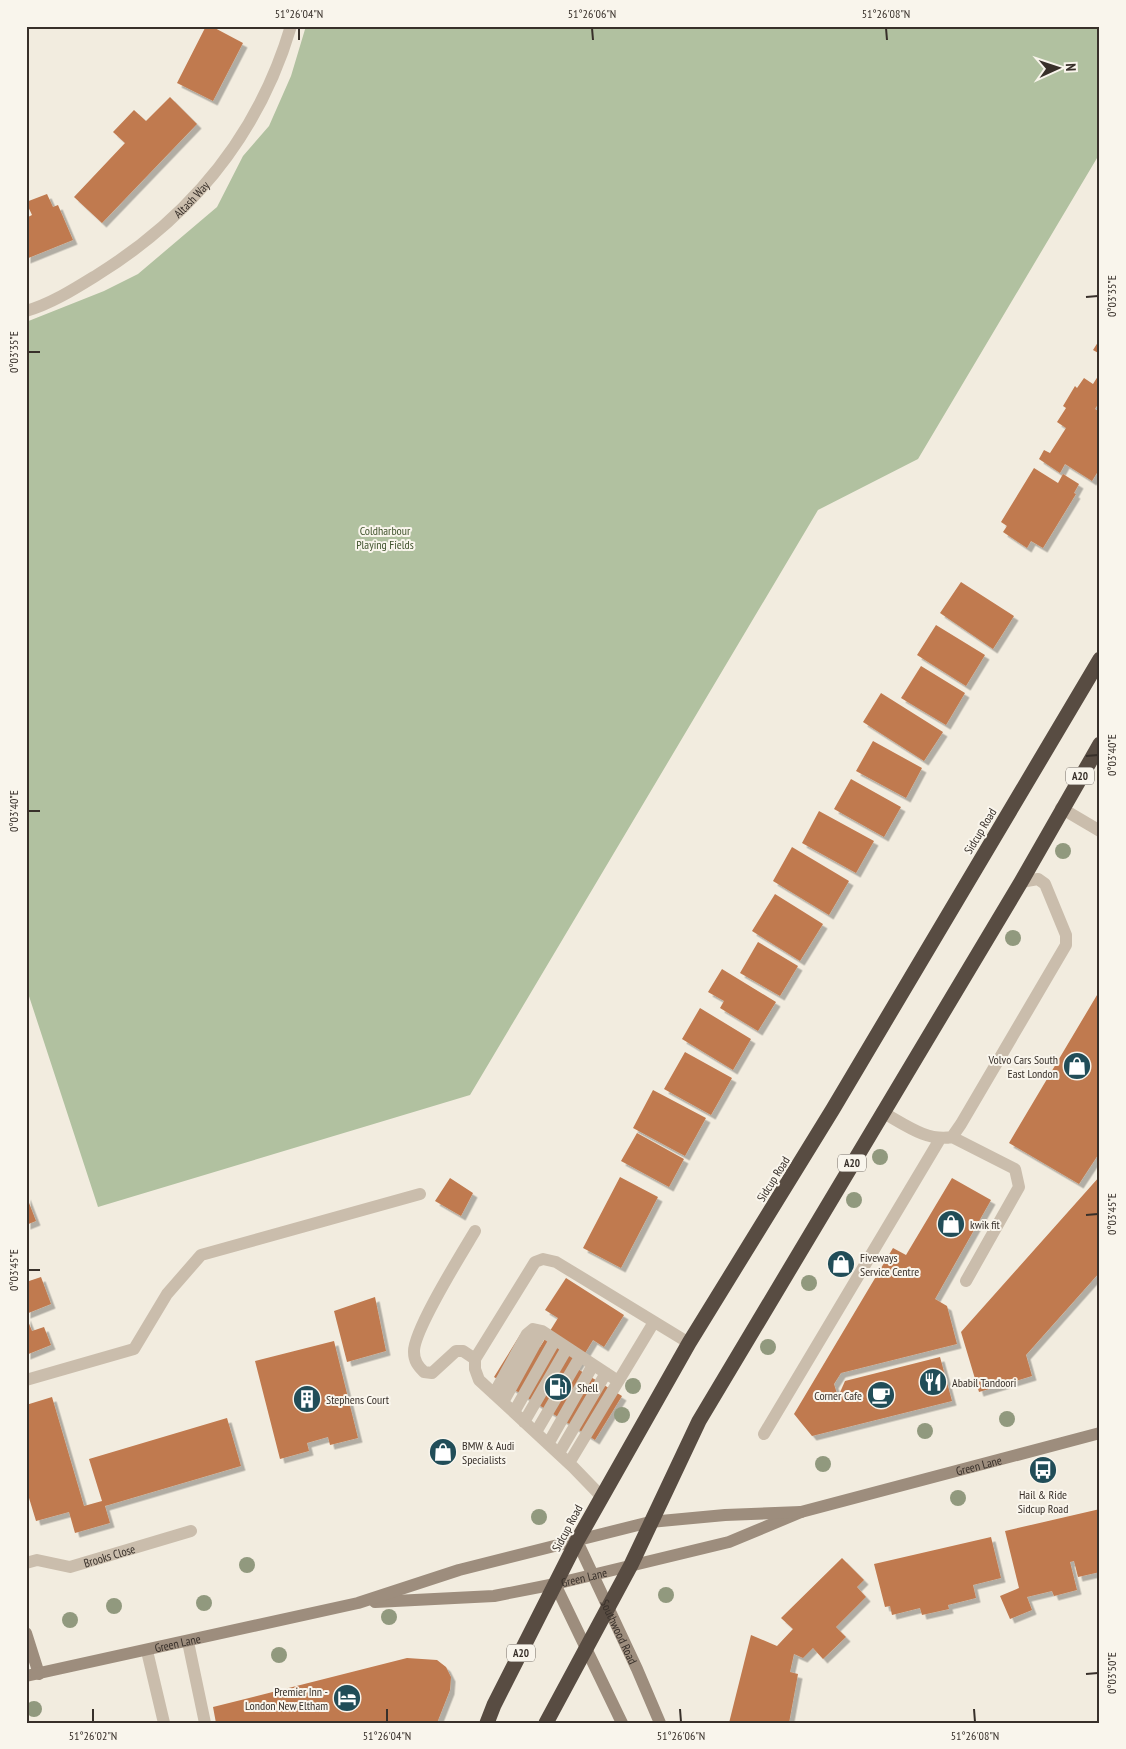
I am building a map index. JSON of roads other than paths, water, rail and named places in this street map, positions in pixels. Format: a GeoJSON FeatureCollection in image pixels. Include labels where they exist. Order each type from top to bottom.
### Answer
{"type":"FeatureCollection","features":[{"type":"Feature","properties":{"kind":"highway","name":"Sidcup Road"},"geometry":{"type":"LineString","coordinates":[[487,1723],[577,1541],[689,1343],[833,1109],[1100,659]]}},
{"type":"Feature","properties":{"kind":"highway","name":"A20"},"geometry":{"type":"LineString","coordinates":[[546,1723],[631,1566],[699,1421],[1021,882],[1061,808],[1100,744]]}},
{"type":"Feature","properties":{"kind":"main road","name":"Green Lane"},"geometry":{"type":"LineString","coordinates":[[358,1603],[494,1596],[555,1584],[729,1542],[801,1512],[1100,1433]]}},
{"type":"Feature","properties":{"kind":"main road","name":"Green Lane"},"geometry":{"type":"LineString","coordinates":[[26,1676],[188,1642],[358,1603],[459,1570],[650,1522],[725,1514],[801,1512]]}},
{"type":"Feature","properties":{"kind":"main road","name":"Southwood Road"},"geometry":{"type":"LineString","coordinates":[[577,1541],[660,1723]]}},
{"type":"Feature","properties":{"kind":"main road"},"geometry":{"type":"LineString","coordinates":[[555,1584],[622,1723]]}},
{"type":"Feature","properties":{"kind":"main road"},"geometry":{"type":"LineString","coordinates":[[26,1633],[39,1674]]}},
{"type":"Feature","properties":{"kind":"street","name":"Altash Way"},"geometry":{"type":"LineString","coordinates":[[26,311],[78,287],[129,255],[186,207],[232,151],[266,92],[282,56],[291,26]]}},
{"type":"Feature","properties":{"kind":"street"},"geometry":{"type":"LineString","coordinates":[[1061,808],[1100,830]]}},
{"type":"Feature","properties":{"kind":"street"},"geometry":{"type":"LineString","coordinates":[[764,1434],[1066,945],[1066,935],[1044,884],[1038,879],[1021,882]]}},
{"type":"Feature","properties":{"kind":"street"},"geometry":{"type":"LineString","coordinates":[[882,1112],[932,1138],[946,1138],[1014,1170],[1018,1178],[1019,1188],[966,1282]]}},
{"type":"Feature","properties":{"kind":"street"},"geometry":{"type":"LineString","coordinates":[[26,1380],[134,1349],[167,1294],[201,1255],[420,1194]]}},
{"type":"Feature","properties":{"kind":"street"},"geometry":{"type":"LineString","coordinates":[[474,1230],[421,1328],[414,1351],[416,1364],[424,1372],[432,1373],[456,1351],[463,1351],[475,1359]]}},
{"type":"Feature","properties":{"kind":"street"},"geometry":{"type":"LineString","coordinates":[[602,1497],[559,1453],[479,1380],[475,1369],[475,1359],[535,1262],[543,1259],[556,1262],[689,1343]]}},
{"type":"Feature","properties":{"kind":"street"},"geometry":{"type":"LineString","coordinates":[[569,1463],[654,1322]]}},
{"type":"Feature","properties":{"kind":"street"},"geometry":{"type":"LineString","coordinates":[[498,1398],[542,1331],[618,1381]]}},
{"type":"Feature","properties":{"kind":"street"},"geometry":{"type":"LineString","coordinates":[[514,1412],[555,1340]]}},
{"type":"Feature","properties":{"kind":"street"},"geometry":{"type":"LineString","coordinates":[[524,1422],[567,1348]]}},
{"type":"Feature","properties":{"kind":"street"},"geometry":{"type":"LineString","coordinates":[[536,1432],[580,1357]]}},
{"type":"Feature","properties":{"kind":"street"},"geometry":{"type":"LineString","coordinates":[[548,1444],[593,1365]]}},
{"type":"Feature","properties":{"kind":"street"},"geometry":{"type":"LineString","coordinates":[[559,1453],[606,1373]]}},
{"type":"Feature","properties":{"kind":"street","name":"Brooks Close"},"geometry":{"type":"LineString","coordinates":[[26,1563],[37,1560],[70,1567],[191,1531]]}},
{"type":"Feature","properties":{"kind":"street"},"geometry":{"type":"LineString","coordinates":[[188,1642],[205,1723]]}},
{"type":"Feature","properties":{"kind":"street"},"geometry":{"type":"LineString","coordinates":[[147,1651],[164,1723]]}},
{"type":"Feature","properties":{"kind":"place","name":"Volvo Cars South East London"},"geometry":{"type":"Point","coordinates":[1077,1066]}},
{"type":"Feature","properties":{"kind":"place","name":"kwik fit"},"geometry":{"type":"Point","coordinates":[951,1224]}},
{"type":"Feature","properties":{"kind":"place","name":"Fiveways Service Centre"},"geometry":{"type":"Point","coordinates":[841,1264]}},
{"type":"Feature","properties":{"kind":"place","name":"Ababil Tandoori"},"geometry":{"type":"Point","coordinates":[933,1382]}},
{"type":"Feature","properties":{"kind":"place","name":"Shell"},"geometry":{"type":"Point","coordinates":[558,1387]}},
{"type":"Feature","properties":{"kind":"place","name":"Corner Cafe"},"geometry":{"type":"Point","coordinates":[881,1395]}},
{"type":"Feature","properties":{"kind":"place","name":"Stephens Court"},"geometry":{"type":"Point","coordinates":[307,1399]}},
{"type":"Feature","properties":{"kind":"place","name":"BMW & Audi Specialists"},"geometry":{"type":"Point","coordinates":[443,1452]}},
{"type":"Feature","properties":{"kind":"place","name":"Hail & Ride Sidcup Road"},"geometry":{"type":"Point","coordinates":[1043,1470]}},
{"type":"Feature","properties":{"kind":"place","name":"Premier Inn - London New Eltham"},"geometry":{"type":"Point","coordinates":[347,1698]}},
{"type":"Feature","properties":{"kind":"park label","name":"Coldharbour Playing Fields"},"geometry":{"type":"Point","coordinates":[385,537]}}]}
